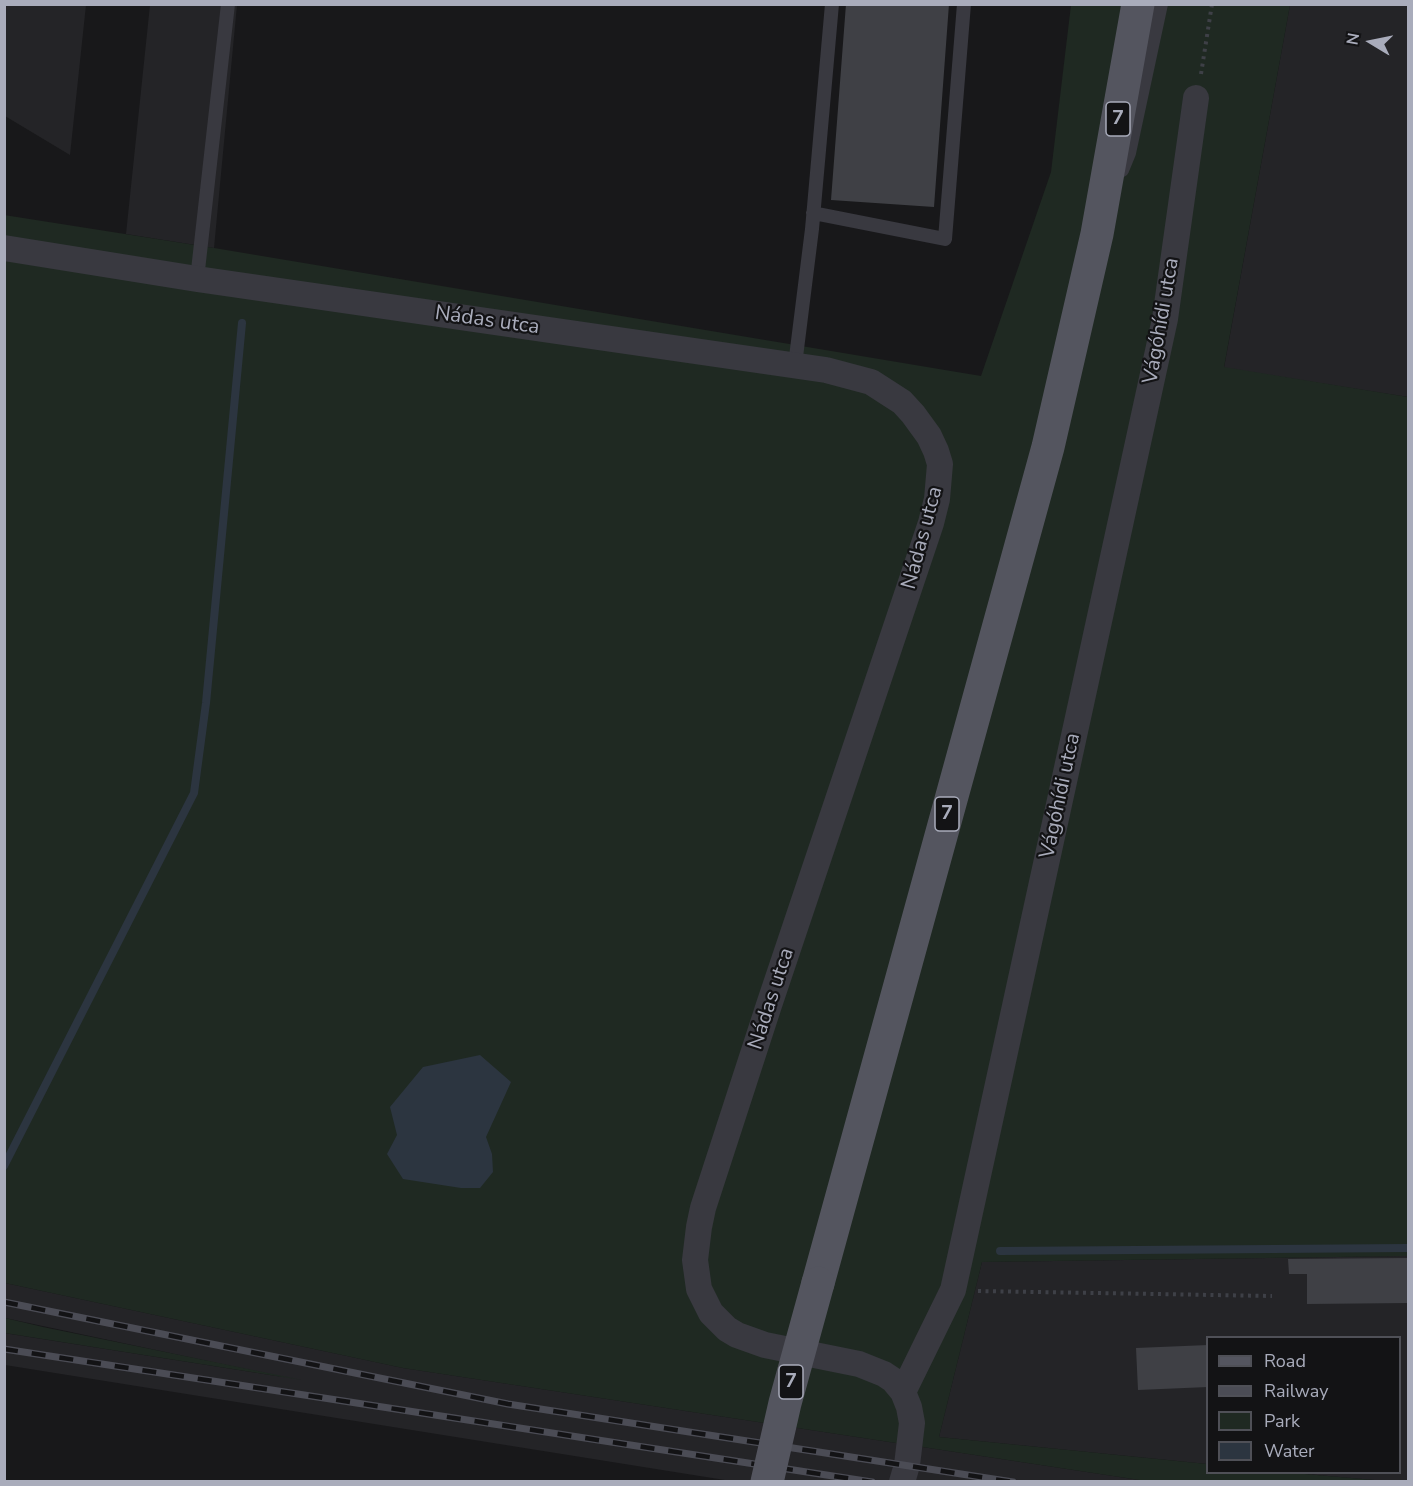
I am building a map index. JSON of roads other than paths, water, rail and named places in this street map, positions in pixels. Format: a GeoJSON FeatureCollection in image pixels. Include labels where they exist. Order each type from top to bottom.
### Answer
{"type":"FeatureCollection","features":[{"type":"Feature","properties":{"kind":"main road","name":"7"},"geometry":{"type":"LineString","coordinates":[[768,1482],[785,1403],[1048,447],[1097,234],[1138,4]]}},
{"type":"Feature","properties":{"kind":"street","name":"Vágóhídi utca"},"geometry":{"type":"LineString","coordinates":[[903,1392],[953,1290],[1165,319],[1196,98]]}},
{"type":"Feature","properties":{"kind":"street","name":"Nádas utca"},"geometry":{"type":"LineString","coordinates":[[4,248],[197,279],[851,375],[871,382],[902,402],[929,436],[940,464],[940,480],[932,523],[765,1017],[704,1208],[696,1247],[696,1276],[699,1289],[711,1313],[737,1335],[765,1345],[871,1368],[893,1380],[903,1392]]}},
{"type":"Feature","properties":{"kind":"street"},"geometry":{"type":"LineString","coordinates":[[902,1482],[907,1465],[912,1423],[903,1392]]}},
{"type":"Feature","properties":{"kind":"lane"},"geometry":{"type":"LineString","coordinates":[[197,279],[228,4]]}},
{"type":"Feature","properties":{"kind":"lane"},"geometry":{"type":"LineString","coordinates":[[795,365],[813,213],[832,4]]}},
{"type":"Feature","properties":{"kind":"lane"},"geometry":{"type":"LineString","coordinates":[[813,213],[945,239],[964,4]]}},
{"type":"Feature","properties":{"kind":"lane"},"geometry":{"type":"LineString","coordinates":[[1097,234],[1129,153],[1161,4]]}},
{"type":"Feature","properties":{"kind":"water"},"geometry":{"type":"Polygon","coordinates":[[[480,1055],[511,1082],[486,1137],[492,1154],[493,1172],[480,1188],[461,1188],[403,1179],[387,1154],[397,1135],[390,1107],[423,1067],[480,1055]]]}},
{"type":"Feature","properties":{"kind":"waterway"},"geometry":{"type":"LineString","coordinates":[[4,1166],[194,793],[206,703],[242,323]]}},
{"type":"Feature","properties":{"kind":"waterway"},"geometry":{"type":"LineString","coordinates":[[1000,1251],[1408,1248]]}},
{"type":"Feature","properties":{"kind":"railway"},"geometry":{"type":"LineString","coordinates":[[4,1302],[508,1404],[1013,1482]]}},
{"type":"Feature","properties":{"kind":"railway"},"geometry":{"type":"LineString","coordinates":[[4,1349],[872,1482]]}}]}
